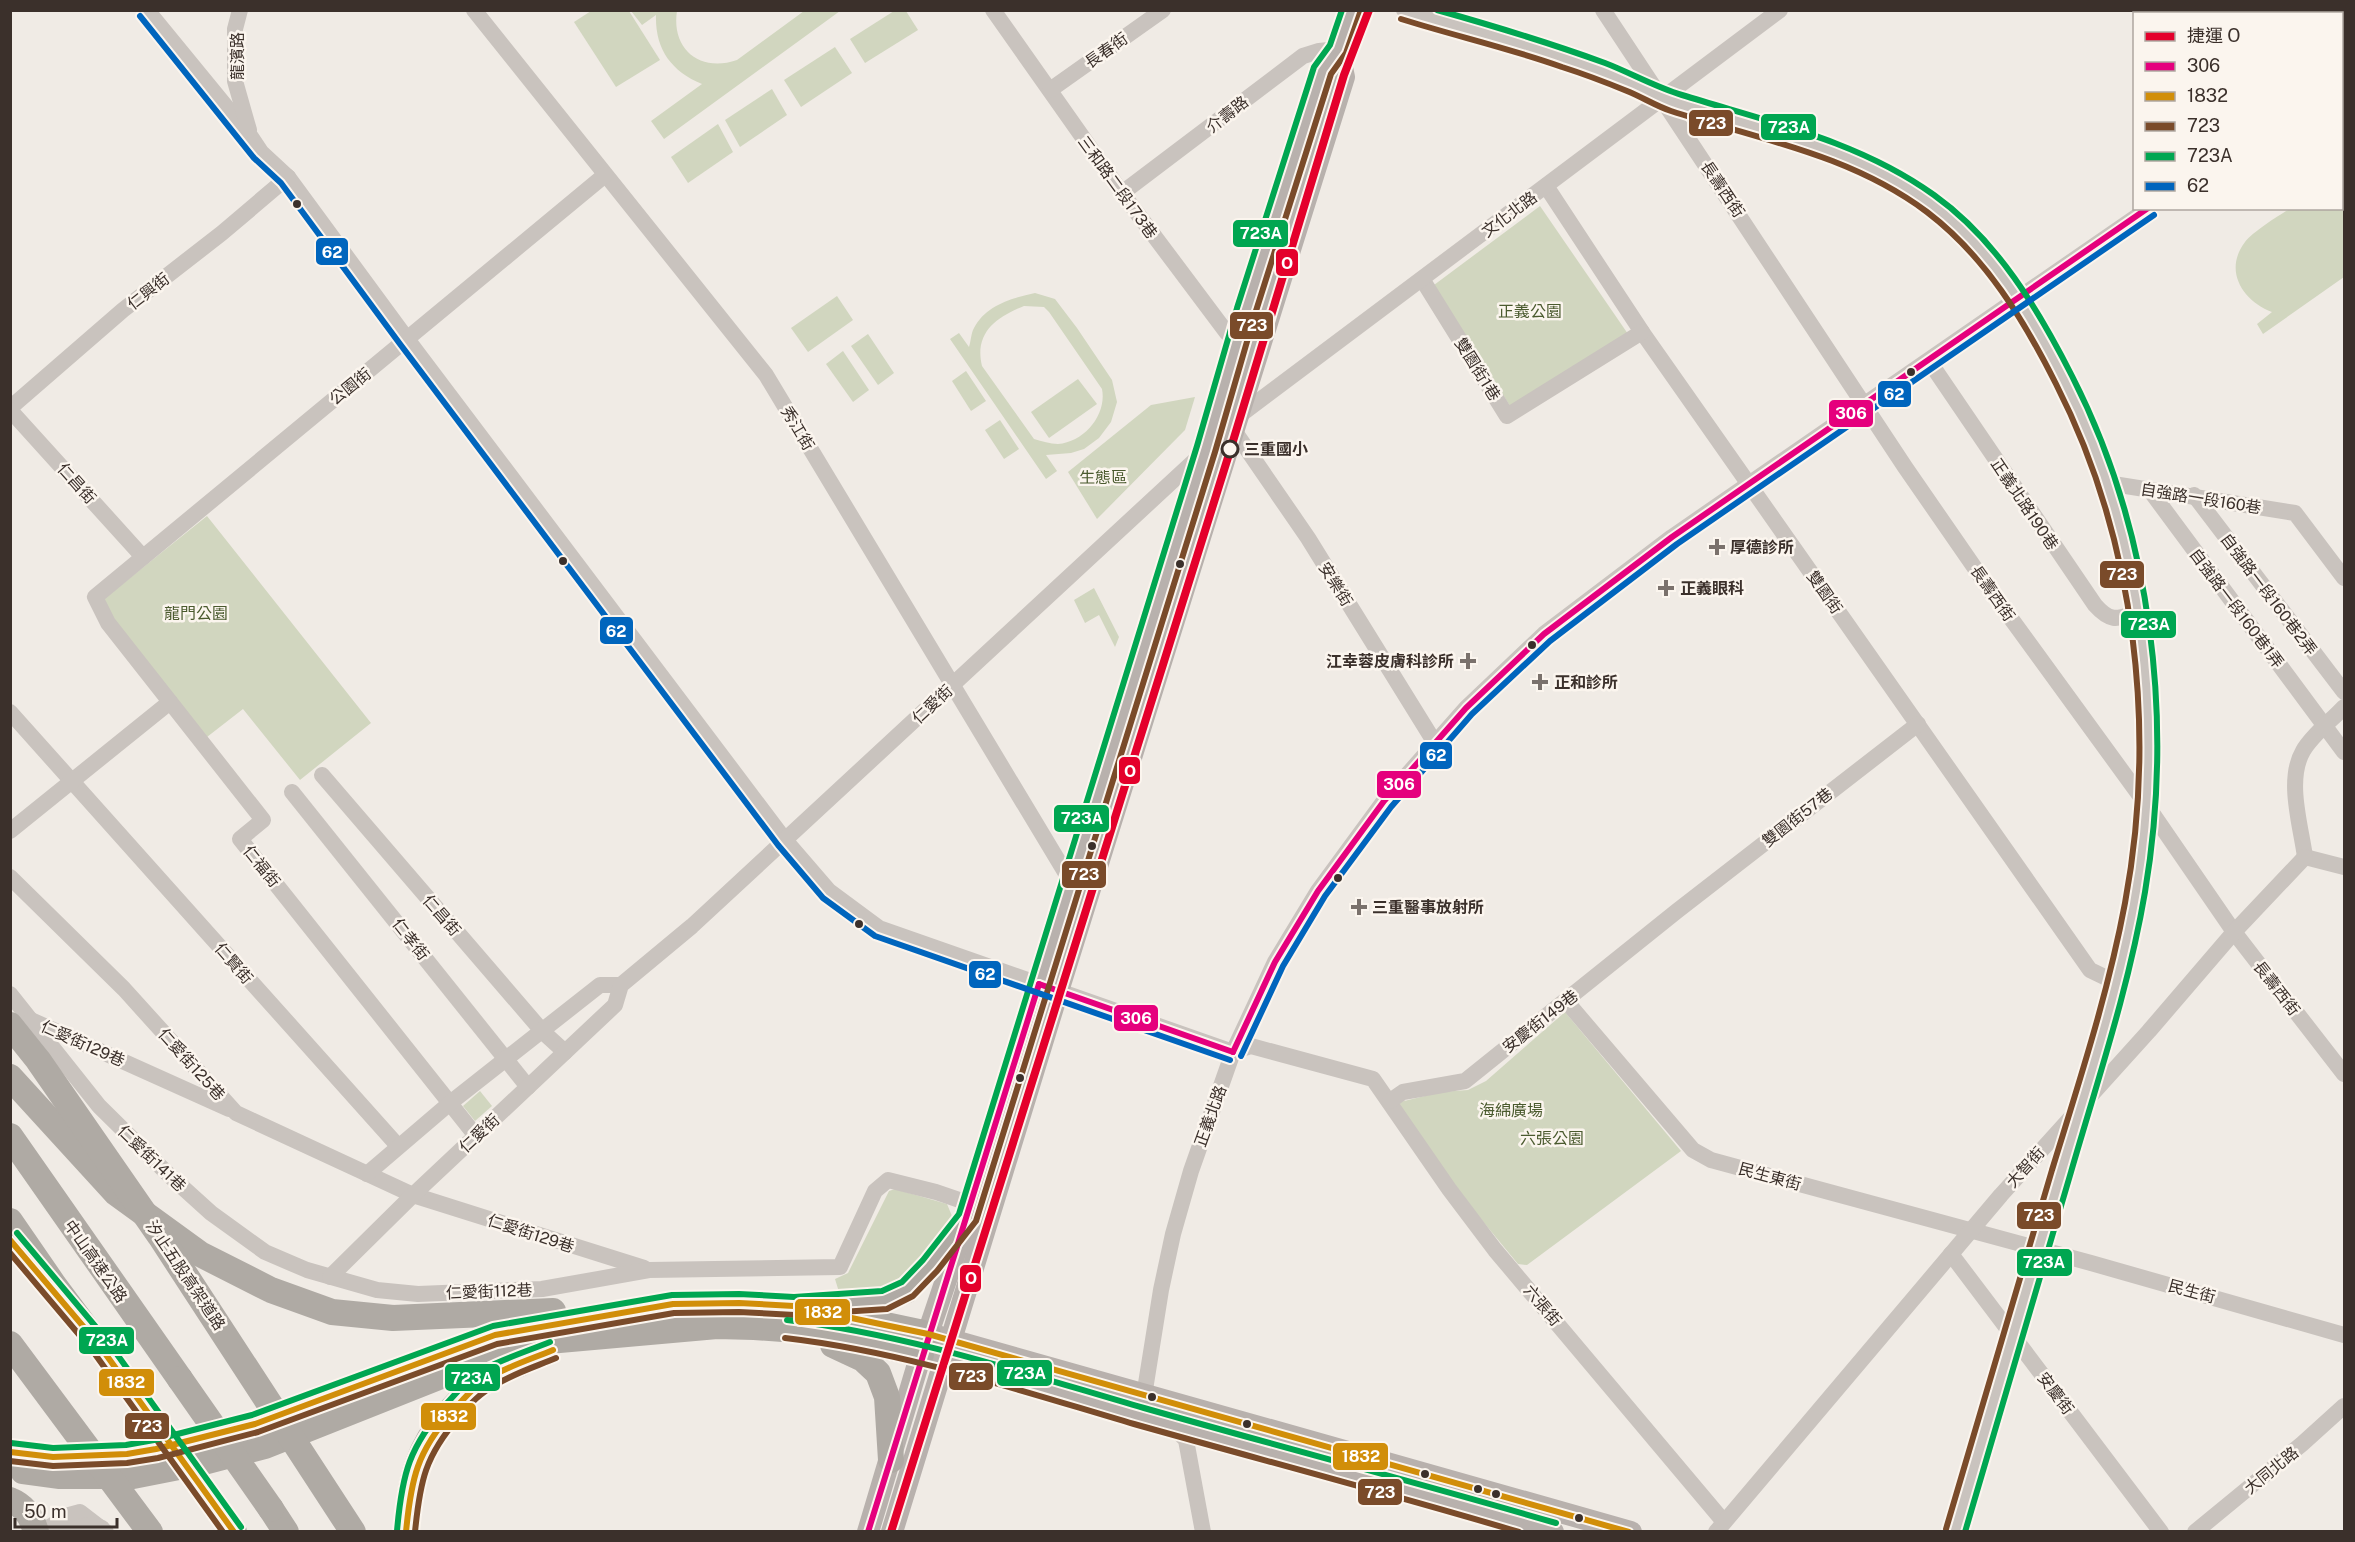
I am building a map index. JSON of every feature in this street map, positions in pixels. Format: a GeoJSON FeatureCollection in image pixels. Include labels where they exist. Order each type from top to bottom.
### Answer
{"type":"FeatureCollection","features":[{"type":"Feature","properties":{"kind":"highway","name":"汐止五股高架道路"},"geometry":{"type":"LineString","coordinates":[[19,1021],[38,1059],[160,1236],[353,1532]]}},
{"type":"Feature","properties":{"kind":"highway"},"geometry":{"type":"LineString","coordinates":[[10,1077],[116,1193],[200,1254],[271,1290],[333,1312],[393,1318],[673,1304],[739,1303],[794,1306],[884,1300],[907,1290],[930,1266],[969,1211]]}},
{"type":"Feature","properties":{"kind":"highway","name":"中山高速公路"},"geometry":{"type":"LineString","coordinates":[[10,1136],[286,1532]]}},
{"type":"Feature","properties":{"kind":"highway"},"geometry":{"type":"LineString","coordinates":[[10,1221],[234,1532]]}},
{"type":"Feature","properties":{"kind":"highway"},"geometry":{"type":"LineString","coordinates":[[10,1239],[54,1285]]}},
{"type":"Feature","properties":{"kind":"highway"},"geometry":{"type":"LineString","coordinates":[[10,1452],[53,1457],[127,1454],[156,1449],[255,1424],[495,1335],[673,1304]]}},
{"type":"Feature","properties":{"kind":"highway"},"geometry":{"type":"LineString","coordinates":[[794,1306],[937,1347]]}},
{"type":"Feature","properties":{"kind":"highway"},"geometry":{"type":"LineString","coordinates":[[10,1470],[60,1476],[134,1476],[204,1462],[265,1446],[469,1365],[537,1342],[695,1328],[754,1327],[937,1347]]}},
{"type":"Feature","properties":{"kind":"highway"},"geometry":{"type":"LineString","coordinates":[[754,1327],[837,1346],[863,1359],[878,1373],[887,1397],[891,1460]]}},
{"type":"Feature","properties":{"kind":"highway"},"geometry":{"type":"LineString","coordinates":[[406,1532],[409,1499],[418,1462],[433,1433],[469,1392],[493,1375],[581,1339]]}},
{"type":"Feature","properties":{"kind":"highway"},"geometry":{"type":"LineString","coordinates":[[10,1344],[150,1532]]}},
{"type":"Feature","properties":{"kind":"highway"},"geometry":{"type":"LineString","coordinates":[[10,1500],[19,1503],[27,1512],[36,1532]]}},
{"type":"Feature","properties":{"kind":"main road"},"geometry":{"type":"LineString","coordinates":[[892,1532],[969,1211],[1048,988],[1071,882],[1206,449],[1248,342],[1344,77],[1338,49],[1352,10]]}},
{"type":"Feature","properties":{"kind":"main road"},"geometry":{"type":"LineString","coordinates":[[868,1532],[891,1460],[937,1347],[1048,988],[1235,423],[1248,342]]}},
{"type":"Feature","properties":{"kind":"main road"},"geometry":{"type":"LineString","coordinates":[[937,1347],[1144,1396],[1631,1532]]}},
{"type":"Feature","properties":{"kind":"main road"},"geometry":{"type":"LineString","coordinates":[[937,1347],[1173,1426],[1422,1493],[1552,1532]]}},
{"type":"Feature","properties":{"kind":"street"},"geometry":{"type":"LineString","coordinates":[[147,10],[251,136],[261,152],[288,177],[407,339],[785,840],[829,891],[879,928],[1233,1052]]}},
{"type":"Feature","properties":{"kind":"street","name":"龍濱路"},"geometry":{"type":"LineString","coordinates":[[240,10],[236,28],[234,81],[251,136]]}},
{"type":"Feature","properties":{"kind":"street","name":"秀江街"},"geometry":{"type":"LineString","coordinates":[[474,10],[766,375],[1071,882]]}},
{"type":"Feature","properties":{"kind":"street","name":"三和路二段173巷"},"geometry":{"type":"LineString","coordinates":[[993,10],[1122,193],[1227,333],[1248,342]]}},
{"type":"Feature","properties":{"kind":"street","name":"長春街"},"geometry":{"type":"LineString","coordinates":[[1050,90],[1163,10]]}},
{"type":"Feature","properties":{"kind":"street"},"geometry":{"type":"LineString","coordinates":[[1404,10],[1505,38],[1636,84],[1663,98],[1797,138],[1868,167],[1909,189],[1965,233],[1996,267],[2019,299],[2056,362],[2076,404],[2107,483],[2125,543],[2138,612],[2147,694],[2148,759],[2142,857],[2133,915],[2117,983],[1955,1532]]}},
{"type":"Feature","properties":{"kind":"street","name":"長壽西街"},"geometry":{"type":"LineString","coordinates":[[1603,10],[1905,467],[1988,587],[2145,804],[2234,932],[2344,1074]]}},
{"type":"Feature","properties":{"kind":"street","name":"文化北路"},"geometry":{"type":"LineString","coordinates":[[1235,423],[1422,279],[1780,10]]}},
{"type":"Feature","properties":{"kind":"street","name":"介壽路"},"geometry":{"type":"LineString","coordinates":[[1122,193],[1303,56],[1338,49]]}},
{"type":"Feature","properties":{"kind":"street","name":"公園街"},"geometry":{"type":"LineString","coordinates":[[95,597],[605,175]]}},
{"type":"Feature","properties":{"kind":"street","name":"仁興街"},"geometry":{"type":"LineString","coordinates":[[10,409],[123,310],[222,233],[288,177]]}},
{"type":"Feature","properties":{"kind":"street","name":"雙園街"},"geometry":{"type":"LineString","coordinates":[[1546,186],[1642,332],[2090,970],[2117,983]]}},
{"type":"Feature","properties":{"kind":"street","name":"正義北路"},"geometry":{"type":"LineString","coordinates":[[1144,1396],[1161,1290],[1173,1234],[1191,1171],[1233,1052],[1275,962],[1318,891],[1384,801],[1466,708],[1544,634],[1672,537],[2146,210]]}},
{"type":"Feature","properties":{"kind":"street","name":"雙園街1巷"},"geometry":{"type":"LineString","coordinates":[[1422,279],[1507,416],[1642,332]]}},
{"type":"Feature","properties":{"kind":"street","name":"正義北路190巷"},"geometry":{"type":"LineString","coordinates":[[1929,361],[2095,605],[2103,614],[2112,618],[2138,612]]}},
{"type":"Feature","properties":{"kind":"street","name":"仁昌街"},"geometry":{"type":"LineString","coordinates":[[10,409],[143,557]]}},
{"type":"Feature","properties":{"kind":"street","name":"仁愛街"},"geometry":{"type":"LineString","coordinates":[[330,1277],[413,1195],[615,1005],[621,985],[692,926],[1235,423]]}},
{"type":"Feature","properties":{"kind":"street","name":"安樂街"},"geometry":{"type":"LineString","coordinates":[[1235,423],[1435,743]]}},
{"type":"Feature","properties":{"kind":"street","name":"自強路一段160巷"},"geometry":{"type":"LineString","coordinates":[[2107,483],[2194,495],[2295,513],[2344,578]]}},
{"type":"Feature","properties":{"kind":"street","name":"自強路一段160巷1弄"},"geometry":{"type":"LineString","coordinates":[[2149,489],[2344,752]]}},
{"type":"Feature","properties":{"kind":"street","name":"自強路一段160巷2弄"},"geometry":{"type":"LineString","coordinates":[[2194,495],[2344,692]]}},
{"type":"Feature","properties":{"kind":"street","name":"仁福街"},"geometry":{"type":"LineString","coordinates":[[95,597],[108,623],[263,820],[240,839],[476,1136]]}},
{"type":"Feature","properties":{"kind":"street"},"geometry":{"type":"LineString","coordinates":[[10,831],[170,702]]}},
{"type":"Feature","properties":{"kind":"street"},"geometry":{"type":"LineString","coordinates":[[2344,707],[2304,748],[2296,776],[2305,857],[2344,867]]}},
{"type":"Feature","properties":{"kind":"street","name":"仁賢街"},"geometry":{"type":"LineString","coordinates":[[10,712],[398,1146]]}},
{"type":"Feature","properties":{"kind":"street","name":"雙園街57巷"},"geometry":{"type":"LineString","coordinates":[[1677,911],[1918,724]]}},
{"type":"Feature","properties":{"kind":"street","name":"仁昌街"},"geometry":{"type":"LineString","coordinates":[[322,774],[543,1032],[565,1052]]}},
{"type":"Feature","properties":{"kind":"street","name":"仁孝街"},"geometry":{"type":"LineString","coordinates":[[292,792],[528,1087]]}},
{"type":"Feature","properties":{"kind":"street","name":"大智街"},"geometry":{"type":"LineString","coordinates":[[1720,1527],[1970,1231],[2081,1104],[2149,1031],[2234,932],[2305,857]]}},
{"type":"Feature","properties":{"kind":"street","name":"仁愛街125巷"},"geometry":{"type":"LineString","coordinates":[[10,877],[124,989],[236,1113],[413,1195]]}},
{"type":"Feature","properties":{"kind":"street","name":"安慶街149巷"},"geometry":{"type":"LineString","coordinates":[[1390,1101],[1403,1092],[1465,1081],[1677,911]]}},
{"type":"Feature","properties":{"kind":"street","name":"仁愛街"},"geometry":{"type":"LineString","coordinates":[[367,1174],[450,1103],[600,985],[621,985]]}},
{"type":"Feature","properties":{"kind":"street","name":"仁愛街141巷"},"geometry":{"type":"LineString","coordinates":[[10,994],[19,1021],[99,1106],[211,1213],[265,1252],[330,1277]]}},
{"type":"Feature","properties":{"kind":"street","name":"民生東街"},"geometry":{"type":"LineString","coordinates":[[1566,1001],[1693,1150],[1711,1160],[2038,1249]]}},
{"type":"Feature","properties":{"kind":"street","name":"仁愛街129巷"},"geometry":{"type":"LineString","coordinates":[[19,1021],[236,1113]]}},
{"type":"Feature","properties":{"kind":"street","name":"六張街"},"geometry":{"type":"LineString","coordinates":[[1233,1052],[1251,1046],[1373,1079],[1449,1189],[1495,1250],[1720,1527]]}},
{"type":"Feature","properties":{"kind":"street"},"geometry":{"type":"LineString","coordinates":[[649,1270],[840,1267],[875,1191],[888,1180],[936,1192],[969,1211]]}},
{"type":"Feature","properties":{"kind":"street","name":"仁愛街129巷"},"geometry":{"type":"LineString","coordinates":[[413,1195],[649,1270]]}},
{"type":"Feature","properties":{"kind":"street","name":"民生街"},"geometry":{"type":"LineString","coordinates":[[2038,1249],[2344,1335]]}},
{"type":"Feature","properties":{"kind":"street","name":"安慶街"},"geometry":{"type":"LineString","coordinates":[[1951,1254],[2161,1532]]}},
{"type":"Feature","properties":{"kind":"street","name":"仁愛街112巷"},"geometry":{"type":"LineString","coordinates":[[330,1277],[377,1290],[418,1294],[542,1289],[649,1270]]}},
{"type":"Feature","properties":{"kind":"street"},"geometry":{"type":"LineString","coordinates":[[1144,1396],[1186,1440],[1203,1532]]}},
{"type":"Feature","properties":{"kind":"street","name":"大同北路"},"geometry":{"type":"LineString","coordinates":[[2195,1532],[2302,1444],[2344,1406]]}},
{"type":"Feature","properties":{"kind":"street"},"geometry":{"type":"LineString","coordinates":[[41,1532],[69,1515],[80,1512],[106,1531]]}},
{"type":"Feature","properties":{"kind":"street"},"geometry":{"type":"LineString","coordinates":[[66,1532],[82,1526],[96,1526],[106,1531]]}},
{"type":"Feature","properties":{"kind":"green space"},"geometry":{"type":"Polygon","coordinates":[[[591,11],[629,11],[660,60],[616,87],[574,22],[591,11]]]}},
{"type":"Feature","properties":{"kind":"green space"},"geometry":{"type":"Polygon","coordinates":[[[631,11],[677,11],[676,25],[679,37],[691,55],[711,63],[724,63],[737,60],[804,11],[840,11],[664,139],[651,121],[702,84],[682,73],[667,57],[658,38],[656,15],[642,25],[631,11]]]}},
{"type":"Feature","properties":{"kind":"green space"},"geometry":{"type":"Polygon","coordinates":[[[894,11],[906,11],[918,30],[865,63],[850,39],[894,11]]]}},
{"type":"Feature","properties":{"kind":"green space"},"geometry":{"type":"Polygon","coordinates":[[[835,47],[852,73],[801,107],[784,80],[835,47]]]}},
{"type":"Feature","properties":{"kind":"green space"},"geometry":{"type":"Polygon","coordinates":[[[772,89],[787,115],[740,147],[725,120],[772,89]]]}},
{"type":"Feature","properties":{"kind":"green space"},"geometry":{"type":"Polygon","coordinates":[[[718,124],[733,152],[688,183],[671,157],[718,124]]]}},
{"type":"Feature","properties":{"kind":"green space"},"geometry":{"type":"Polygon","coordinates":[[[2343,174],[2344,277],[2263,334],[2257,324],[2272,312],[2252,300],[2239,284],[2236,264],[2239,253],[2254,233],[2288,210],[2343,210],[2343,174]]]}},
{"type":"Feature","properties":{"kind":"green space","name":"正義公園"},"geometry":{"type":"Polygon","coordinates":[[[1540,206],[1628,334],[1510,406],[1434,285],[1540,206]]]}},
{"type":"Feature","properties":{"kind":"green space"},"geometry":{"type":"Polygon","coordinates":[[[1035,293],[1055,299],[1077,328],[1112,380],[1117,402],[1111,422],[1099,438],[1084,449],[1071,453],[1046,455],[1057,471],[1046,479],[950,339],[959,333],[969,347],[973,330],[985,314],[1009,300],[1035,293]],[[1024,306],[996,321],[984,335],[980,354],[982,366],[1034,439],[1058,444],[1077,438],[1092,425],[1101,408],[1103,398],[1102,389],[1044,307],[1024,306]]]}},
{"type":"Feature","properties":{"kind":"green space"},"geometry":{"type":"Polygon","coordinates":[[[837,296],[853,320],[808,352],[791,328],[837,296]]]}},
{"type":"Feature","properties":{"kind":"green space"},"geometry":{"type":"Polygon","coordinates":[[[868,334],[894,373],[878,385],[851,346],[868,334]]]}},
{"type":"Feature","properties":{"kind":"green space"},"geometry":{"type":"Polygon","coordinates":[[[843,351],[869,390],[853,402],[826,364],[843,351]]]}},
{"type":"Feature","properties":{"kind":"green space"},"geometry":{"type":"Polygon","coordinates":[[[966,371],[986,401],[971,411],[952,381],[966,371]]]}},
{"type":"Feature","properties":{"kind":"green space"},"geometry":{"type":"Polygon","coordinates":[[[1078,379],[1097,404],[1049,438],[1031,412],[1078,379]]]}},
{"type":"Feature","properties":{"kind":"green space","name":"生態區"},"geometry":{"type":"Polygon","coordinates":[[[1195,397],[1185,430],[1097,519],[1068,472],[1151,405],[1195,397]]]}},
{"type":"Feature","properties":{"kind":"green space"},"geometry":{"type":"Polygon","coordinates":[[[1000,420],[1019,449],[1004,459],[985,430],[1000,420]]]}},
{"type":"Feature","properties":{"kind":"green space","name":"龍門公園"},"geometry":{"type":"Polygon","coordinates":[[[207,516],[371,723],[300,780],[243,709],[207,737],[100,602],[207,516]]]}},
{"type":"Feature","properties":{"kind":"green space"},"geometry":{"type":"Polygon","coordinates":[[[1094,588],[1119,637],[1115,647],[1099,615],[1085,623],[1074,600],[1094,588]]]}},
{"type":"Feature","properties":{"kind":"green space","name":"六張公園"},"geometry":{"type":"Polygon","coordinates":[[[1565,1012],[1681,1151],[1527,1265],[1518,1264],[1462,1196],[1396,1103],[1441,1092],[1468,1090],[1486,1081],[1565,1012]]]}},
{"type":"Feature","properties":{"kind":"green space"},"geometry":{"type":"Polygon","coordinates":[[[480,1091],[492,1106],[475,1121],[463,1106],[480,1091]]]}},
{"type":"Feature","properties":{"kind":"green space"},"geometry":{"type":"Polygon","coordinates":[[[895,1189],[947,1204],[952,1216],[944,1234],[897,1287],[839,1292],[835,1279],[848,1273],[889,1191],[895,1189]]]}},
{"type":"Feature","properties":{"kind":"metro line","name":"O"},"geometry":{"type":"LineString","coordinates":[[891,1532],[1230,451],[1344,75],[1369,10]]}},
{"type":"Feature","properties":{"kind":"transit line","name":"723A"},"geometry":{"type":"LineString","coordinates":[[11,1443],[53,1448],[126,1445],[154,1440],[252,1415],[493,1326],[672,1295],[739,1294],[794,1297],[882,1291],[902,1282],[923,1260],[959,1214],[1197,446],[1237,308],[1314,67],[1330,45],[1342,10]]}},
{"type":"Feature","properties":{"kind":"transit line","name":"723A"},"geometry":{"type":"LineString","coordinates":[[1437,10],[1584,56],[1672,92],[1812,135],[1875,160],[1934,195],[1977,233],[2014,277],[2030,301],[2072,376],[2099,436],[2121,499],[2138,563],[2149,628],[2156,695],[2157,761],[2153,827],[2145,892],[2112,1033],[1965,1532]]}},
{"type":"Feature","properties":{"kind":"transit line","name":"723"},"geometry":{"type":"LineString","coordinates":[[10,1461],[53,1466],[127,1463],[158,1458],[258,1432],[497,1344],[674,1313],[739,1312],[795,1315],[887,1309],[913,1296],[937,1271],[976,1221],[1331,74],[1346,53],[1360,13]]}},
{"type":"Feature","properties":{"kind":"transit line","name":"62"},"geometry":{"type":"LineString","coordinates":[[140,16],[254,158],[281,183],[778,845],[823,898],[875,936],[1230,1060]]}},
{"type":"Feature","properties":{"kind":"transit line","name":"723"},"geometry":{"type":"LineString","coordinates":[[1401,19],[1542,60],[1611,84],[1671,111],[1771,140],[1836,162],[1898,192],[1948,229],[1967,248],[2001,290],[2044,360],[2083,444],[2105,507],[2121,572],[2132,638],[2138,705],[2139,771],[2135,838],[2125,903],[2102,1004],[1946,1529]]}},
{"type":"Feature","properties":{"kind":"transit line","name":"306"},"geometry":{"type":"LineString","coordinates":[[1233,1052],[1275,962],[1318,891],[1384,801],[1466,708],[1544,634],[1672,537],[2145,210]]}},
{"type":"Feature","properties":{"kind":"transit line","name":"62"},"geometry":{"type":"LineString","coordinates":[[1241,1056],[1283,966],[1325,896],[1391,807],[1472,714],[1550,641],[1677,544],[2154,215]]}},
{"type":"Feature","properties":{"kind":"transit line","name":"306"},"geometry":{"type":"LineString","coordinates":[[1039,984],[1233,1052]]}},
{"type":"Feature","properties":{"kind":"transit line","name":"306"},"geometry":{"type":"LineString","coordinates":[[868,1532],[1039,984]]}},
{"type":"Feature","properties":{"kind":"transit line","name":"723A"},"geometry":{"type":"LineString","coordinates":[[17,1233],[106,1339],[241,1527]]}},
{"type":"Feature","properties":{"kind":"transit line","name":"1832"},"geometry":{"type":"LineString","coordinates":[[10,1240],[99,1345],[234,1532]]}},
{"type":"Feature","properties":{"kind":"transit line","name":"723"},"geometry":{"type":"LineString","coordinates":[[10,1253],[92,1350],[223,1532]]}},
{"type":"Feature","properties":{"kind":"transit line","name":"1832"},"geometry":{"type":"LineString","coordinates":[[10,1452],[53,1457],[127,1454],[156,1449],[255,1424],[495,1335],[673,1304],[739,1303],[794,1306],[928,1334],[1629,1532]]}},
{"type":"Feature","properties":{"kind":"transit line","name":"723A"},"geometry":{"type":"LineString","coordinates":[[787,1320],[923,1345],[1556,1523]]}},
{"type":"Feature","properties":{"kind":"transit line","name":"723"},"geometry":{"type":"LineString","coordinates":[[785,1338],[830,1344],[918,1362],[1519,1532]]}},
{"type":"Feature","properties":{"kind":"transit line","name":"723A"},"geometry":{"type":"LineString","coordinates":[[397,1531],[405,1477],[410,1462],[416,1447],[435,1418],[462,1387],[490,1366],[550,1342]]}},
{"type":"Feature","properties":{"kind":"transit line","name":"1832"},"geometry":{"type":"LineString","coordinates":[[406,1532],[410,1496],[418,1467],[431,1439],[441,1426],[482,1382],[508,1368],[553,1350]]}},
{"type":"Feature","properties":{"kind":"transit line","name":"723"},"geometry":{"type":"LineString","coordinates":[[415,1532],[422,1483],[431,1457],[438,1444],[467,1407],[486,1391],[511,1376],[556,1358]]}},
{"type":"Feature","properties":{"kind":"place","name":"三重國小"},"geometry":{"type":"Point","coordinates":[1230,449]}},
{"type":"Feature","properties":{"kind":"place","name":"厚德診所"},"geometry":{"type":"Point","coordinates":[1717,547]}},
{"type":"Feature","properties":{"kind":"place","name":"正義眼科"},"geometry":{"type":"Point","coordinates":[1666,588]}},
{"type":"Feature","properties":{"kind":"place","name":"江幸蓉皮膚科診所"},"geometry":{"type":"Point","coordinates":[1468,661]}},
{"type":"Feature","properties":{"kind":"place","name":"正和診所"},"geometry":{"type":"Point","coordinates":[1540,682]}},
{"type":"Feature","properties":{"kind":"place","name":"三重醫事放射所"},"geometry":{"type":"Point","coordinates":[1359,907]}},
{"type":"Feature","properties":{"kind":"park label","name":"海綿廣場"},"geometry":{"type":"Point","coordinates":[1511,1110]}}]}
